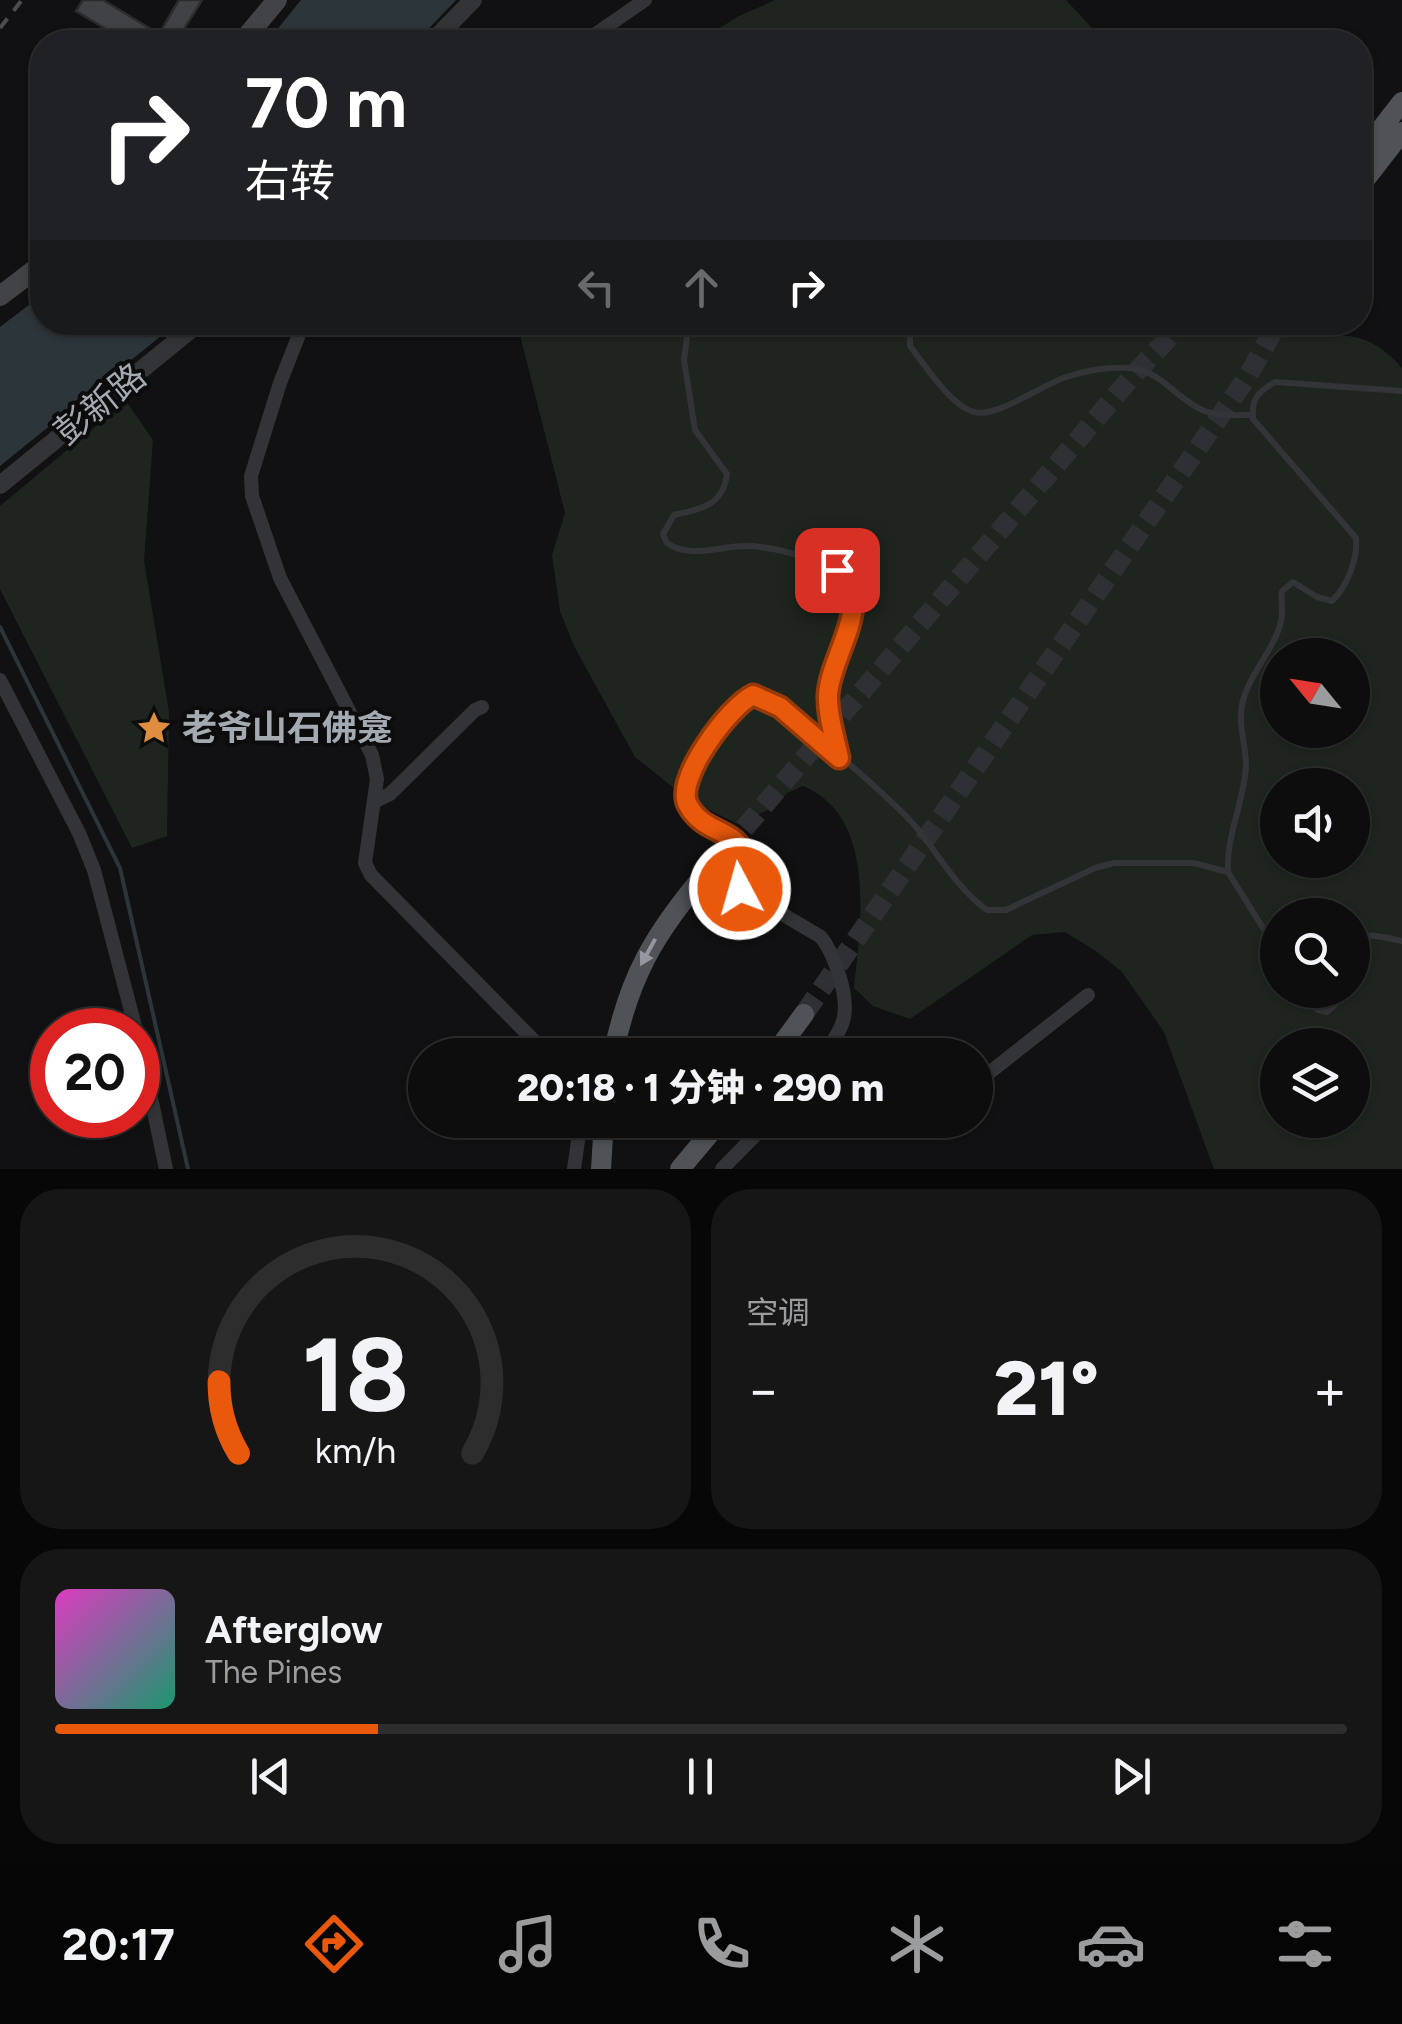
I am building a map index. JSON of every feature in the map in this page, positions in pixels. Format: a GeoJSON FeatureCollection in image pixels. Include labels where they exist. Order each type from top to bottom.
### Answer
{"type":"FeatureCollection","features":[{"type":"Feature","properties":{"kind":"main road"},"geometry":{"type":"LineString","coordinates":[[252,30],[277,0]]}},
{"type":"Feature","properties":{"kind":"main road"},"geometry":{"type":"LineString","coordinates":[[1372,140],[1402,101]]}},
{"type":"Feature","properties":{"kind":"main road"},"geometry":{"type":"LineString","coordinates":[[1372,171],[1402,132]]}},
{"type":"Feature","properties":{"kind":"main road"},"geometry":{"type":"LineString","coordinates":[[0,296],[30,273]]}},
{"type":"Feature","properties":{"kind":"main road"},"geometry":{"type":"LineString","coordinates":[[618,1038],[639,968],[669,917],[705,874]]}},
{"type":"Feature","properties":{"kind":"main road"},"geometry":{"type":"LineString","coordinates":[[786,1038],[804,1014]]}},
{"type":"Feature","properties":{"kind":"main road"},"geometry":{"type":"LineString","coordinates":[[601,1169],[603,1138]]}},
{"type":"Feature","properties":{"kind":"main road"},"geometry":{"type":"LineString","coordinates":[[680,1169],[706,1138]]}},
{"type":"Feature","properties":{"kind":"street"},"geometry":{"type":"LineString","coordinates":[[444,30],[473,0]]}},
{"type":"Feature","properties":{"kind":"street"},"geometry":{"type":"LineString","coordinates":[[601,30],[645,0]]}},
{"type":"Feature","properties":{"kind":"street","name":"彭新路"},"geometry":{"type":"LineString","coordinates":[[0,484],[184,335]]}},
{"type":"Feature","properties":{"kind":"street"},"geometry":{"type":"LineString","coordinates":[[299,335],[251,476],[252,496],[280,578],[372,755],[377,779],[365,863],[371,875],[531,1038]]}},
{"type":"Feature","properties":{"kind":"street"},"geometry":{"type":"LineString","coordinates":[[0,680],[79,832],[94,870],[130,1008]]}},
{"type":"Feature","properties":{"kind":"street"},"geometry":{"type":"LineString","coordinates":[[374,802],[390,794],[482,707]]}},
{"type":"Feature","properties":{"kind":"street"},"geometry":{"type":"LineString","coordinates":[[740,889],[821,938],[830,949],[845,1010],[843,1023],[833,1038]]}},
{"type":"Feature","properties":{"kind":"street"},"geometry":{"type":"LineString","coordinates":[[993,1070],[1088,995]]}},
{"type":"Feature","properties":{"kind":"street"},"geometry":{"type":"LineString","coordinates":[[159,1138],[166,1169]]}},
{"type":"Feature","properties":{"kind":"street"},"geometry":{"type":"LineString","coordinates":[[574,1169],[577,1138]]}},
{"type":"Feature","properties":{"kind":"street"},"geometry":{"type":"LineString","coordinates":[[722,1169],[752,1138]]}},
{"type":"Feature","properties":{"kind":"lane"},"geometry":{"type":"LineString","coordinates":[[687,335],[684,360],[695,430],[727,474],[726,487],[708,506],[674,515],[663,534],[667,543],[682,550],[744,546],[780,551],[837,570],[851,582],[853,606],[828,697],[839,758]]}},
{"type":"Feature","properties":{"kind":"lane"},"geometry":{"type":"LineString","coordinates":[[910,335],[910,346],[951,396],[976,412],[996,410],[1068,376],[1128,368],[1159,378],[1200,410],[1224,416],[1253,415]]}},
{"type":"Feature","properties":{"kind":"lane"},"geometry":{"type":"LineString","coordinates":[[1260,923],[1228,872],[1227,848],[1246,762],[1240,729],[1242,701],[1277,633],[1283,610],[1282,591],[1293,582],[1332,602],[1343,588],[1357,549],[1356,538],[1253,419],[1257,392],[1274,382],[1402,391]]}},
{"type":"Feature","properties":{"kind":"lane"},"geometry":{"type":"LineString","coordinates":[[740,889],[746,867],[742,851],[730,837],[689,808],[686,798],[699,759],[722,722],[741,701],[753,695],[780,707],[913,824],[969,894],[987,910],[1006,910],[1094,868],[1114,863],[1194,863],[1228,872]]}},
{"type":"Feature","properties":{"kind":"lane"},"geometry":{"type":"LineString","coordinates":[[1370,936],[1402,941]]}},
{"type":"Feature","properties":{"kind":"shaded area"},"geometry":{"type":"Polygon","coordinates":[[[301,0],[456,0],[427,30],[277,30],[301,0]]]}},
{"type":"Feature","properties":{"kind":"shaded area"},"geometry":{"type":"Polygon","coordinates":[[[775,0],[1066,0],[1094,30],[716,30],[775,0]]]}},
{"type":"Feature","properties":{"kind":"shaded area"},"geometry":{"type":"Polygon","coordinates":[[[30,304],[30,335],[162,335],[0,466],[0,327],[30,304]]]}},
{"type":"Feature","properties":{"kind":"shaded area"},"geometry":{"type":"Polygon","coordinates":[[[520,335],[1305,335],[1350,336],[1384,350],[1402,368],[1402,1169],[1214,1169],[1164,1032],[1122,972],[1065,932],[1032,935],[910,1019],[873,1006],[854,988],[859,874],[854,846],[843,821],[827,801],[803,786],[787,793],[772,808],[738,824],[689,800],[635,757],[574,646],[560,611],[552,555],[565,513],[520,335]]]}},
{"type":"Feature","properties":{"kind":"shaded area"},"geometry":{"type":"Polygon","coordinates":[[[126,401],[153,440],[144,561],[169,712],[167,836],[132,848],[0,589],[0,506],[126,401]]]}},
{"type":"Feature","properties":{"kind":"building"},"geometry":{"type":"Polygon","coordinates":[[[83,0],[103,0],[152,30],[108,30],[76,11],[83,0]]]}},
{"type":"Feature","properties":{"kind":"building"},"geometry":{"type":"Polygon","coordinates":[[[179,0],[202,0],[183,30],[161,30],[179,0]]]}},
{"type":"Feature","properties":{"kind":"waterway"},"geometry":{"type":"LineString","coordinates":[[0,627],[120,868],[188,1169]]}},
{"type":"Feature","properties":{"kind":"tunnel"},"geometry":{"type":"LineString","coordinates":[[705,874],[1172,335]]}},
{"type":"Feature","properties":{"kind":"tunnel"},"geometry":{"type":"LineString","coordinates":[[804,1014],[1248,376],[1271,335]]}},
{"type":"Feature","properties":{"kind":"railway"},"geometry":{"type":"LineString","coordinates":[[0,28],[22,0]]}},
{"type":"Feature","properties":{"kind":"place","name":"老爷山石佛龛"},"geometry":{"type":"Point","coordinates":[154,728]}},
{"type":"Feature","properties":{"kind":"route"},"geometry":{"type":"LineString","coordinates":[[740,889],[746,867],[742,851],[730,837],[689,808],[689,782],[722,722],[741,701],[753,695],[780,707],[839,758],[828,697],[854,593],[851,582],[837,570]]}}]}
